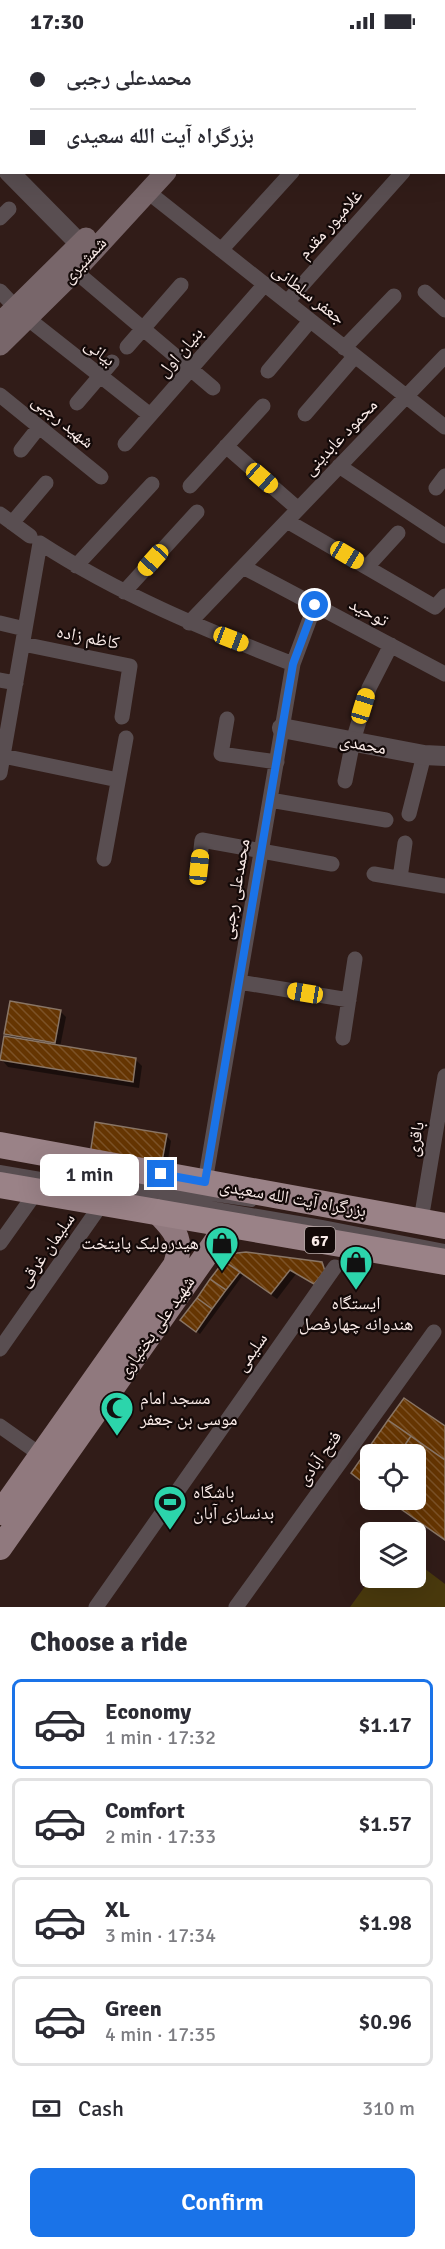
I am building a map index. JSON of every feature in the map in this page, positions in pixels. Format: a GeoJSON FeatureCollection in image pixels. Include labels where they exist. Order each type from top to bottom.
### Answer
{"type":"FeatureCollection","features":[{"type":"Feature","properties":{"kind":"highway","name":"بزرگراه آیت الله سعیدی"},"geometry":{"type":"LineString","coordinates":[[0,1145],[445,1226]]}},
{"type":"Feature","properties":{"kind":"highway","name":"بزرگراه آیت الله سعیدی"},"geometry":{"type":"LineString","coordinates":[[0,1185],[445,1262]]}},
{"type":"Feature","properties":{"kind":"main road","name":"شمشیری"},"geometry":{"type":"LineString","coordinates":[[0,345],[21,313],[69,266],[145,183],[161,174]]}},
{"type":"Feature","properties":{"kind":"main road","name":"شمشیری"},"geometry":{"type":"LineString","coordinates":[[0,323],[21,313]]}},
{"type":"Feature","properties":{"kind":"main road","name":"شهید علی بختیاری"},"geometry":{"type":"LineString","coordinates":[[0,1513],[175,1265],[179,1244],[172,1227],[156,1211]]}},
{"type":"Feature","properties":{"kind":"main road","name":"شهید علی بختیاری"},"geometry":{"type":"LineString","coordinates":[[0,1548],[228,1224]]}},
{"type":"Feature","properties":{"kind":"street"},"geometry":{"type":"LineString","coordinates":[[11,174],[84,249]]}},
{"type":"Feature","properties":{"kind":"street"},"geometry":{"type":"LineString","coordinates":[[221,250],[290,174]]}},
{"type":"Feature","properties":{"kind":"street","name":"غلامپور مقدم"},"geometry":{"type":"LineString","coordinates":[[286,302],[401,174]]}},
{"type":"Feature","properties":{"kind":"street","name":"جعفر سلطانی"},"geometry":{"type":"LineString","coordinates":[[145,183],[221,250],[445,427]]}},
{"type":"Feature","properties":{"kind":"street"},"geometry":{"type":"LineString","coordinates":[[69,266],[213,388]]}},
{"type":"Feature","properties":{"kind":"street","name":"بنیان اول"},"geometry":{"type":"LineString","coordinates":[[124,444],[265,284]]}},
{"type":"Feature","properties":{"kind":"street"},"geometry":{"type":"LineString","coordinates":[[127,346],[181,285]]}},
{"type":"Feature","properties":{"kind":"street","name":"بیانی"},"geometry":{"type":"LineString","coordinates":[[0,291],[21,313],[150,415]]}},
{"type":"Feature","properties":{"kind":"street"},"geometry":{"type":"LineString","coordinates":[[425,292],[445,310]]}},
{"type":"Feature","properties":{"kind":"street"},"geometry":{"type":"LineString","coordinates":[[305,414],[394,296]]}},
{"type":"Feature","properties":{"kind":"street"},"geometry":{"type":"LineString","coordinates":[[268,371],[310,321]]}},
{"type":"Feature","properties":{"kind":"street","name":"محمود عابدینی"},"geometry":{"type":"LineString","coordinates":[[189,623],[445,357]]}},
{"type":"Feature","properties":{"kind":"street"},"geometry":{"type":"LineString","coordinates":[[77,403],[112,363]]}},
{"type":"Feature","properties":{"kind":"street","name":"شهید رجبی"},"geometry":{"type":"LineString","coordinates":[[0,395],[101,477]]}},
{"type":"Feature","properties":{"kind":"street"},"geometry":{"type":"LineString","coordinates":[[190,486],[263,406]]}},
{"type":"Feature","properties":{"kind":"street"},"geometry":{"type":"LineString","coordinates":[[21,450],[39,427]]}},
{"type":"Feature","properties":{"kind":"street"},"geometry":{"type":"LineString","coordinates":[[226,446],[293,515],[367,567],[435,608],[445,596]]}},
{"type":"Feature","properties":{"kind":"street"},"geometry":{"type":"LineString","coordinates":[[339,466],[445,536]]}},
{"type":"Feature","properties":{"kind":"street"},"geometry":{"type":"LineString","coordinates":[[46,483],[6,518],[76,566],[124,592],[189,623],[293,664]]}},
{"type":"Feature","properties":{"kind":"street"},"geometry":{"type":"LineString","coordinates":[[76,566],[152,484]]}},
{"type":"Feature","properties":{"kind":"street"},"geometry":{"type":"LineString","coordinates":[[124,592],[197,512]]}},
{"type":"Feature","properties":{"kind":"street"},"geometry":{"type":"LineString","coordinates":[[367,567],[398,533]]}},
{"type":"Feature","properties":{"kind":"street"},"geometry":{"type":"LineString","coordinates":[[0,773],[24,636],[35,540]]}},
{"type":"Feature","properties":{"kind":"street","name":"توحید"},"geometry":{"type":"LineString","coordinates":[[243,567],[445,674]]}},
{"type":"Feature","properties":{"kind":"street","name":"محمدعلی رجبی"},"geometry":{"type":"LineString","coordinates":[[205,1182],[293,664],[315,605]]}},
{"type":"Feature","properties":{"kind":"street"},"geometry":{"type":"LineString","coordinates":[[0,623],[24,636]]}},
{"type":"Feature","properties":{"kind":"street","name":"کاظم زاده"},"geometry":{"type":"LineString","coordinates":[[24,636],[130,666],[122,717]]}},
{"type":"Feature","properties":{"kind":"street"},"geometry":{"type":"LineString","coordinates":[[345,781],[353,741],[369,688],[392,645]]}},
{"type":"Feature","properties":{"kind":"street"},"geometry":{"type":"LineString","coordinates":[[0,680],[16,682]]}},
{"type":"Feature","properties":{"kind":"street"},"geometry":{"type":"LineString","coordinates":[[227,719],[221,754],[276,762]]}},
{"type":"Feature","properties":{"kind":"street","name":"محمدی"},"geometry":{"type":"LineString","coordinates":[[282,728],[424,755],[445,756]]}},
{"type":"Feature","properties":{"kind":"street"},"geometry":{"type":"LineString","coordinates":[[104,859],[126,738]]}},
{"type":"Feature","properties":{"kind":"street"},"geometry":{"type":"LineString","coordinates":[[409,814],[424,755]]}},
{"type":"Feature","properties":{"kind":"street"},"geometry":{"type":"LineString","coordinates":[[3,756],[118,780]]}},
{"type":"Feature","properties":{"kind":"street"},"geometry":{"type":"LineString","coordinates":[[270,800],[386,820]]}},
{"type":"Feature","properties":{"kind":"street"},"geometry":{"type":"LineString","coordinates":[[199,867],[202,840],[261,853],[332,864]]}},
{"type":"Feature","properties":{"kind":"street"},"geometry":{"type":"LineString","coordinates":[[400,879],[405,843]]}},
{"type":"Feature","properties":{"kind":"street"},"geometry":{"type":"LineString","coordinates":[[374,874],[445,886]]}},
{"type":"Feature","properties":{"kind":"street"},"geometry":{"type":"LineString","coordinates":[[343,1038],[355,959]]}},
{"type":"Feature","properties":{"kind":"street"},"geometry":{"type":"LineString","coordinates":[[239,982],[349,1000]]}},
{"type":"Feature","properties":{"kind":"street","name":"باقری"},"geometry":{"type":"LineString","coordinates":[[423,1208],[445,1076]]}},
{"type":"Feature","properties":{"kind":"street"},"geometry":{"type":"LineString","coordinates":[[0,1243],[37,1191]]}},
{"type":"Feature","properties":{"kind":"street","name":"سلیمان غرقی"},"geometry":{"type":"LineString","coordinates":[[0,1349],[103,1202]]}},
{"type":"Feature","properties":{"kind":"street","name":"سلیمی"},"geometry":{"type":"LineString","coordinates":[[96,1607],[335,1267]]}},
{"type":"Feature","properties":{"kind":"street","name":"فتح آبادی"},"geometry":{"type":"LineString","coordinates":[[236,1607],[434,1332]]}},
{"type":"Feature","properties":{"kind":"street"},"geometry":{"type":"LineString","coordinates":[[0,1426],[41,1455]]}},
{"type":"Feature","properties":{"kind":"lane"},"geometry":{"type":"LineString","coordinates":[[0,1167],[278,1207]]}},
{"type":"Feature","properties":{"kind":"lane"},"geometry":{"type":"LineString","coordinates":[[0,1167],[445,1248]]}},
{"type":"Feature","properties":{"kind":"lane"},"geometry":{"type":"LineString","coordinates":[[312,1213],[346,1219]]}},
{"type":"Feature","properties":{"kind":"shaded area"},"geometry":{"type":"Polygon","coordinates":[[[426,1570],[445,1584],[445,1607],[350,1607],[364,1588],[426,1588],[426,1570]]]}},
{"type":"Feature","properties":{"kind":"building"},"geometry":{"type":"Polygon","coordinates":[[[10,1001],[61,1010],[55,1043],[4,1034],[10,1001]]]}},
{"type":"Feature","properties":{"kind":"building"},"geometry":{"type":"Polygon","coordinates":[[[4,1036],[136,1058],[133,1082],[0,1060],[4,1036]]]}},
{"type":"Feature","properties":{"kind":"building"},"geometry":{"type":"Polygon","coordinates":[[[95,1122],[167,1134],[161,1167],[90,1155],[95,1122]]]}},
{"type":"Feature","properties":{"kind":"building"},"geometry":{"type":"Polygon","coordinates":[[[246,1252],[322,1262],[325,1271],[314,1284],[290,1270],[271,1294],[224,1261],[229,1254],[246,1252]]]}},
{"type":"Feature","properties":{"kind":"building"},"geometry":{"type":"Polygon","coordinates":[[[224,1261],[240,1272],[226,1290],[210,1279],[224,1261]]]}},
{"type":"Feature","properties":{"kind":"building"},"geometry":{"type":"Polygon","coordinates":[[[210,1279],[226,1290],[212,1309],[197,1298],[210,1279]]]}},
{"type":"Feature","properties":{"kind":"building"},"geometry":{"type":"Polygon","coordinates":[[[197,1298],[212,1309],[196,1332],[180,1320],[197,1298]]]}},
{"type":"Feature","properties":{"kind":"building"},"geometry":{"type":"Polygon","coordinates":[[[404,1398],[445,1426],[445,1460],[426,1447],[426,1444],[422,1444],[388,1420],[404,1398]]]}},
{"type":"Feature","properties":{"kind":"building"},"geometry":{"type":"Polygon","coordinates":[[[388,1420],[411,1436],[406,1444],[371,1444],[388,1420]]]}},
{"type":"Feature","properties":{"kind":"building"},"geometry":{"type":"Polygon","coordinates":[[[411,1436],[422,1444],[406,1444],[411,1436]]]}},
{"type":"Feature","properties":{"kind":"building"},"geometry":{"type":"Polygon","coordinates":[[[426,1447],[445,1460],[445,1540],[426,1527],[426,1522],[419,1522],[402,1510],[426,1510],[426,1447]]]}},
{"type":"Feature","properties":{"kind":"building"},"geometry":{"type":"Polygon","coordinates":[[[360,1460],[360,1480],[351,1473],[360,1460]]]}},
{"type":"Feature","properties":{"kind":"place","name":"هیدرولیک پایتخت"},"geometry":{"type":"Point","coordinates":[222,1272]}},
{"type":"Feature","properties":{"kind":"place","name":"ایستگاه هندوانه چهارفصل"},"geometry":{"type":"Point","coordinates":[356,1291]}},
{"type":"Feature","properties":{"kind":"place","name":"مسجد امام موسی بن جعفر"},"geometry":{"type":"Point","coordinates":[117,1437]}},
{"type":"Feature","properties":{"kind":"place","name":"باشگاه بدنسازی آبان"},"geometry":{"type":"Point","coordinates":[170,1531]}},
{"type":"Feature","properties":{"kind":"route"},"geometry":{"type":"LineString","coordinates":[[161,1174],[205,1182],[293,664],[315,605]]}}]}
